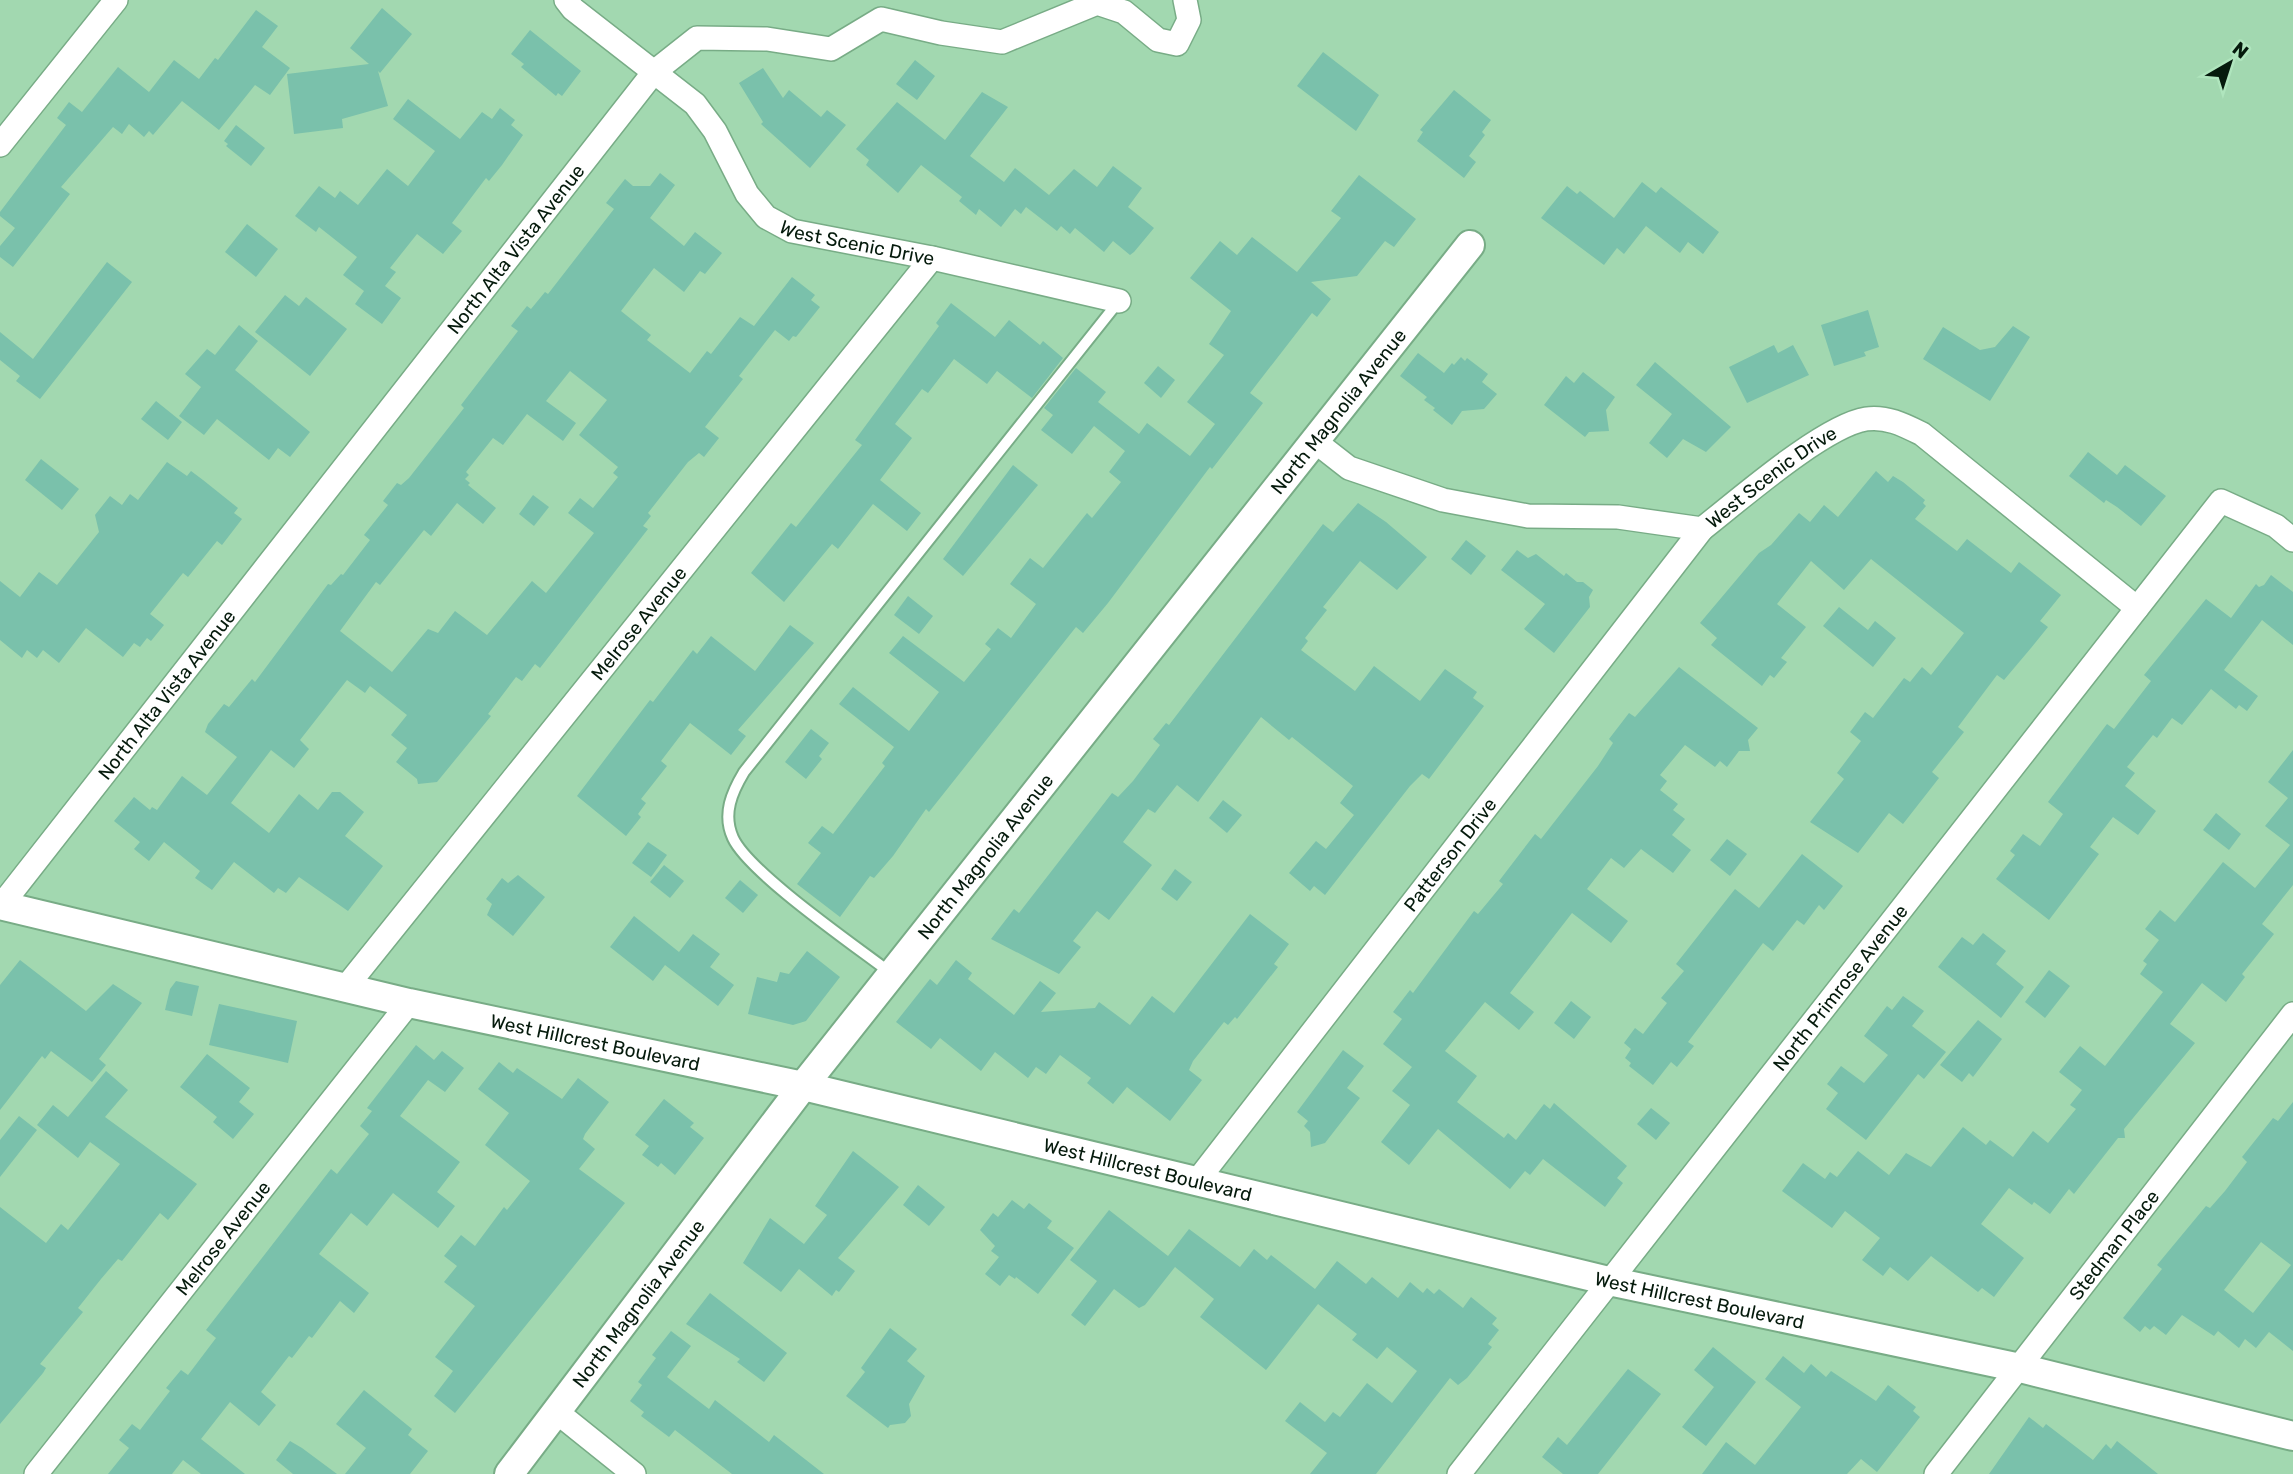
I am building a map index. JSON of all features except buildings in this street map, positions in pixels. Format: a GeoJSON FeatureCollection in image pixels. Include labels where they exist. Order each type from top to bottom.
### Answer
{"type":"FeatureCollection","features":[{"type":"Feature","properties":{"kind":"street"},"geometry":{"type":"LineString","coordinates":[[0,145],[116,0]]}},
{"type":"Feature","properties":{"kind":"street","name":"West Scenic Drive"},"geometry":{"type":"LineString","coordinates":[[566,0],[573,9],[695,104],[715,131],[747,194],[766,217],[792,231],[932,258],[1119,301]]}},
{"type":"Feature","properties":{"kind":"street","name":"North Alta Vista Avenue"},"geometry":{"type":"LineString","coordinates":[[1,906],[654,72],[697,38],[767,39],[831,49],[881,19],[941,33],[1002,42],[1097,3],[1124,12],[1158,40],[1177,44],[1189,20],[1185,0]]}},
{"type":"Feature","properties":{"kind":"street","name":"North Magnolia Avenue"},"geometry":{"type":"LineString","coordinates":[[509,1474],[558,1413],[803,1086],[1317,443],[1471,245]]}},
{"type":"Feature","properties":{"kind":"street","name":"Melrose Avenue"},"geometry":{"type":"LineString","coordinates":[[346,987],[932,258]]}},
{"type":"Feature","properties":{"kind":"street","name":"West Scenic Drive"},"geometry":{"type":"LineString","coordinates":[[1317,443],[1349,468],[1443,500],[1528,516],[1618,517],[1702,529],[1834,431],[1866,419],[1895,421],[1922,434],[2137,608]]}},
{"type":"Feature","properties":{"kind":"street","name":"North Primrose Avenue"},"geometry":{"type":"LineString","coordinates":[[1459,1474],[2221,501],[2276,526],[2293,540]]}},
{"type":"Feature","properties":{"kind":"street","name":"Patterson Drive"},"geometry":{"type":"LineString","coordinates":[[1197,1181],[1702,529]]}},
{"type":"Feature","properties":{"kind":"street","name":"West Hillcrest Boulevard"},"geometry":{"type":"LineString","coordinates":[[1,906],[409,1003],[803,1086],[1608,1281],[2020,1368],[2293,1436]]}},
{"type":"Feature","properties":{"kind":"street","name":"Melrose Avenue"},"geometry":{"type":"LineString","coordinates":[[36,1474],[409,1003]]}},
{"type":"Feature","properties":{"kind":"street","name":"Stedman Place"},"geometry":{"type":"LineString","coordinates":[[1936,1474],[2293,1014]]}},
{"type":"Feature","properties":{"kind":"street"},"geometry":{"type":"LineString","coordinates":[[558,1413],[634,1474]]}},
{"type":"Feature","properties":{"kind":"lane"},"geometry":{"type":"LineString","coordinates":[[892,974],[771,880],[747,857],[733,838],[728,811],[732,792],[744,772],[1119,301]]}}]}
